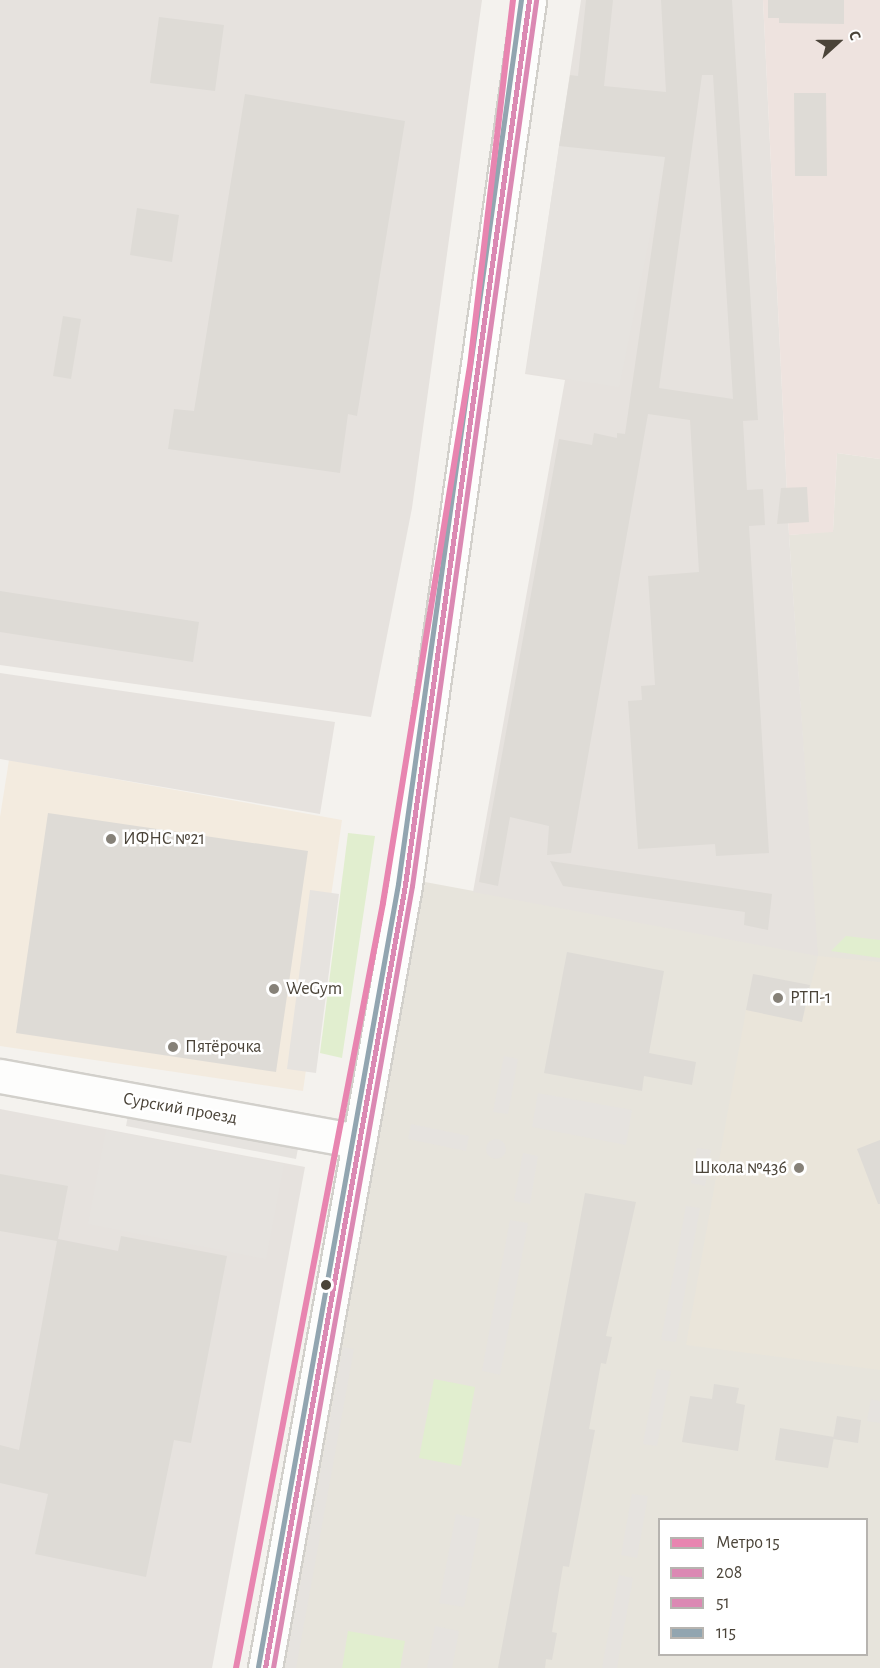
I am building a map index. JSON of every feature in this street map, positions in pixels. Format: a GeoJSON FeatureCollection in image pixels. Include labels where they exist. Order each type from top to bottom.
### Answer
{"type":"FeatureCollection","features":[{"type":"Feature","properties":{"kind":"street"},"geometry":{"type":"LineString","coordinates":[[265,1668],[405,885],[529,0]]}},
{"type":"Feature","properties":{"kind":"street","name":"Сурский проезд"},"geometry":{"type":"LineString","coordinates":[[0,1076],[359,1142]]}},
{"type":"Feature","properties":{"kind":"shaded area"},"geometry":{"type":"Polygon","coordinates":[[[0,0],[482,0],[412,508],[371,717],[0,665],[0,0]]]}},
{"type":"Feature","properties":{"kind":"shaded area"},"geometry":{"type":"Polygon","coordinates":[[[581,0],[763,0],[789,535],[818,956],[473,892],[565,380],[525,374],[581,0]]]}},
{"type":"Feature","properties":{"kind":"shaded area"},"geometry":{"type":"Polygon","coordinates":[[[763,0],[880,0],[880,459],[837,453],[833,532],[789,535],[763,0]]]}},
{"type":"Feature","properties":{"kind":"shaded area"},"geometry":{"type":"Polygon","coordinates":[[[559,146],[666,157],[619,387],[526,373],[559,146]]]}},
{"type":"Feature","properties":{"kind":"shaded area"},"geometry":{"type":"Polygon","coordinates":[[[837,453],[880,459],[880,1668],[282,1668],[425,882],[817,955],[789,535],[833,531],[837,453]]]}},
{"type":"Feature","properties":{"kind":"shaded area"},"geometry":{"type":"Polygon","coordinates":[[[0,673],[335,722],[320,814],[0,759],[0,673]]]}},
{"type":"Feature","properties":{"kind":"shaded area"},"geometry":{"type":"Polygon","coordinates":[[[9,760],[342,820],[303,1091],[0,1046],[0,817],[9,760]]]}},
{"type":"Feature","properties":{"kind":"shaded area"},"geometry":{"type":"Polygon","coordinates":[[[310,890],[339,894],[316,1073],[287,1069],[310,890]]]}},
{"type":"Feature","properties":{"kind":"shaded area","name":"Школа №436"},"geometry":{"type":"Polygon","coordinates":[[[818,956],[880,962],[880,1370],[686,1345],[746,1010],[802,1021],[818,956]]]}},
{"type":"Feature","properties":{"kind":"shaded area"},"geometry":{"type":"Polygon","coordinates":[[[504,1056],[518,1059],[508,1114],[493,1112],[504,1056]]]}},
{"type":"Feature","properties":{"kind":"shaded area"},"geometry":{"type":"Polygon","coordinates":[[[538,1093],[632,1110],[626,1145],[532,1127],[538,1093]]]}},
{"type":"Feature","properties":{"kind":"shaded area"},"geometry":{"type":"Polygon","coordinates":[[[0,1109],[305,1167],[212,1668],[0,1668],[0,1109]]]}},
{"type":"Feature","properties":{"kind":"shaded area"},"geometry":{"type":"Polygon","coordinates":[[[129,1110],[299,1143],[296,1159],[126,1126],[129,1110]]]}},
{"type":"Feature","properties":{"kind":"shaded area"},"geometry":{"type":"Polygon","coordinates":[[[411,1124],[469,1136],[466,1151],[408,1139],[411,1124]]]}},
{"type":"Feature","properties":{"kind":"shaded area"},"geometry":{"type":"Polygon","coordinates":[[[106,1130],[284,1164],[266,1259],[88,1224],[106,1130]]]}},
{"type":"Feature","properties":{"kind":"shaded area"},"geometry":{"type":"Polygon","coordinates":[[[492,1139],[500,1139],[506,1145],[506,1153],[500,1159],[492,1159],[486,1153],[486,1145],[492,1139]]]}},
{"type":"Feature","properties":{"kind":"shaded area"},"geometry":{"type":"Polygon","coordinates":[[[697,1148],[711,1150],[705,1186],[691,1183],[697,1148]]]}},
{"type":"Feature","properties":{"kind":"shaded area"},"geometry":{"type":"Polygon","coordinates":[[[523,1153],[538,1156],[530,1204],[514,1201],[523,1153]]]}},
{"type":"Feature","properties":{"kind":"shaded area"},"geometry":{"type":"Polygon","coordinates":[[[686,1206],[700,1208],[676,1342],[661,1340],[686,1206]]]}},
{"type":"Feature","properties":{"kind":"shaded area"},"geometry":{"type":"Polygon","coordinates":[[[510,1220],[528,1223],[500,1375],[482,1371],[510,1220]]]}},
{"type":"Feature","properties":{"kind":"shaded area"},"geometry":{"type":"Polygon","coordinates":[[[343,1347],[354,1349],[296,1668],[285,1668],[343,1347]]]}},
{"type":"Feature","properties":{"kind":"shaded area"},"geometry":{"type":"Polygon","coordinates":[[[657,1369],[671,1371],[657,1446],[643,1444],[657,1369]]]}},
{"type":"Feature","properties":{"kind":"shaded area"},"geometry":{"type":"Polygon","coordinates":[[[871,1399],[880,1401],[880,1423],[867,1421],[871,1399]]]}},
{"type":"Feature","properties":{"kind":"shaded area"},"geometry":{"type":"Polygon","coordinates":[[[632,1494],[648,1496],[637,1558],[621,1555],[632,1494]]]}},
{"type":"Feature","properties":{"kind":"shaded area"},"geometry":{"type":"Polygon","coordinates":[[[456,1514],[480,1519],[464,1607],[439,1603],[456,1514]]]}},
{"type":"Feature","properties":{"kind":"shaded area"},"geometry":{"type":"Polygon","coordinates":[[[619,1575],[633,1578],[617,1668],[602,1668],[619,1575]]]}},
{"type":"Feature","properties":{"kind":"shaded area"},"geometry":{"type":"Polygon","coordinates":[[[435,1626],[459,1631],[452,1668],[427,1668],[435,1626]]]}},
{"type":"Feature","properties":{"kind":"green space"},"geometry":{"type":"Polygon","coordinates":[[[348,833],[375,836],[342,1058],[320,1053],[348,833]]]}},
{"type":"Feature","properties":{"kind":"green space"},"geometry":{"type":"Polygon","coordinates":[[[846,936],[880,940],[880,958],[831,951],[846,936]]]}},
{"type":"Feature","properties":{"kind":"green space"},"geometry":{"type":"Polygon","coordinates":[[[434,1379],[475,1387],[461,1466],[419,1458],[434,1379]]]}},
{"type":"Feature","properties":{"kind":"green space"},"geometry":{"type":"Polygon","coordinates":[[[348,1631],[405,1641],[400,1668],[342,1668],[348,1631]]]}},
{"type":"Feature","properties":{"kind":"building"},"geometry":{"type":"Polygon","coordinates":[[[586,0],[613,0],[604,86],[666,92],[661,0],[732,0],[758,420],[743,421],[747,490],[763,489],[765,525],[749,526],[769,853],[716,856],[715,844],[638,849],[628,701],[642,700],[641,686],[655,685],[648,576],[699,572],[690,420],[648,414],[571,853],[547,855],[549,826],[510,817],[498,886],[479,882],[559,439],[592,445],[594,433],[617,438],[617,433],[625,434],[665,157],[559,146],[570,75],[578,76],[586,0]],[[702,75],[659,388],[733,399],[713,75],[702,75]]]}},
{"type":"Feature","properties":{"kind":"building"},"geometry":{"type":"Polygon","coordinates":[[[768,0],[844,0],[844,24],[779,23],[779,18],[768,18],[768,0]]]}},
{"type":"Feature","properties":{"kind":"building"},"geometry":{"type":"Polygon","coordinates":[[[159,17],[224,25],[215,91],[150,83],[159,17]]]}},
{"type":"Feature","properties":{"kind":"building"},"geometry":{"type":"Polygon","coordinates":[[[794,93],[826,93],[827,176],[795,176],[794,93]]]}},
{"type":"Feature","properties":{"kind":"building"},"geometry":{"type":"Polygon","coordinates":[[[245,94],[405,121],[357,416],[348,414],[340,473],[168,449],[174,409],[194,411],[245,94]]]}},
{"type":"Feature","properties":{"kind":"building"},"geometry":{"type":"Polygon","coordinates":[[[137,208],[179,215],[172,262],[130,255],[137,208]]]}},
{"type":"Feature","properties":{"kind":"building"},"geometry":{"type":"Polygon","coordinates":[[[63,316],[81,319],[71,379],[53,376],[63,316]]]}},
{"type":"Feature","properties":{"kind":"building"},"geometry":{"type":"Polygon","coordinates":[[[807,487],[809,522],[777,524],[781,488],[807,487]]]}},
{"type":"Feature","properties":{"kind":"building"},"geometry":{"type":"Polygon","coordinates":[[[0,591],[199,622],[193,662],[0,632],[0,591]]]}},
{"type":"Feature","properties":{"kind":"building"},"geometry":{"type":"Polygon","coordinates":[[[48,813],[308,851],[276,1072],[16,1033],[48,813]]]}},
{"type":"Feature","properties":{"kind":"building"},"geometry":{"type":"Polygon","coordinates":[[[550,861],[772,894],[768,930],[744,925],[745,912],[563,886],[550,861]]]}},
{"type":"Feature","properties":{"kind":"building"},"geometry":{"type":"Polygon","coordinates":[[[567,952],[664,971],[649,1053],[696,1062],[692,1085],[644,1076],[642,1091],[544,1073],[567,952]]]}},
{"type":"Feature","properties":{"kind":"building","name":"РТП-1"},"geometry":{"type":"Polygon","coordinates":[[[753,974],[810,985],[802,1022],[746,1010],[753,974]]]}},
{"type":"Feature","properties":{"kind":"building"},"geometry":{"type":"Polygon","coordinates":[[[880,1140],[880,1204],[878,1204],[857,1149],[880,1140]]]}},
{"type":"Feature","properties":{"kind":"building"},"geometry":{"type":"Polygon","coordinates":[[[0,1174],[68,1186],[58,1239],[118,1251],[121,1236],[227,1256],[191,1443],[174,1440],[146,1577],[35,1554],[48,1494],[0,1483],[0,1445],[19,1450],[57,1241],[0,1231],[0,1174]]]}},
{"type":"Feature","properties":{"kind":"building"},"geometry":{"type":"Polygon","coordinates":[[[585,1193],[636,1202],[606,1336],[612,1337],[606,1364],[601,1363],[589,1429],[595,1430],[569,1567],[563,1566],[552,1632],[557,1633],[552,1660],[546,1659],[545,1668],[498,1668],[585,1193]]]}},
{"type":"Feature","properties":{"kind":"building"},"geometry":{"type":"Polygon","coordinates":[[[714,1384],[739,1388],[736,1403],[745,1405],[738,1451],[682,1442],[690,1396],[712,1399],[714,1384]]]}},
{"type":"Feature","properties":{"kind":"building"},"geometry":{"type":"Polygon","coordinates":[[[837,1416],[861,1420],[858,1443],[833,1439],[837,1416]]]}},
{"type":"Feature","properties":{"kind":"building"},"geometry":{"type":"Polygon","coordinates":[[[780,1428],[834,1437],[828,1468],[775,1460],[780,1428]]]}},
{"type":"Feature","properties":{"kind":"metro line","name":"15"},"geometry":{"type":"LineString","coordinates":[[236,1668],[383,903],[470,366],[513,0]]}},
{"type":"Feature","properties":{"kind":"transit line","name":"115"},"geometry":{"type":"LineString","coordinates":[[258,1667],[398,884],[521,0]]}},
{"type":"Feature","properties":{"kind":"transit line","name":"208"},"geometry":{"type":"LineString","coordinates":[[265,1668],[405,885],[529,0]]}},
{"type":"Feature","properties":{"kind":"transit line","name":"51"},"geometry":{"type":"LineString","coordinates":[[273,1668],[412,886],[536,1]]}},
{"type":"Feature","properties":{"kind":"place","name":"ИФНС №21"},"geometry":{"type":"Point","coordinates":[111,839]}},
{"type":"Feature","properties":{"kind":"place","name":"WeGym"},"geometry":{"type":"Point","coordinates":[274,989]}},
{"type":"Feature","properties":{"kind":"place","name":"РТП-1"},"geometry":{"type":"Point","coordinates":[778,998]}},
{"type":"Feature","properties":{"kind":"place","name":"Пятёрочка"},"geometry":{"type":"Point","coordinates":[173,1047]}},
{"type":"Feature","properties":{"kind":"place","name":"Школа №436"},"geometry":{"type":"Point","coordinates":[799,1168]}}]}
